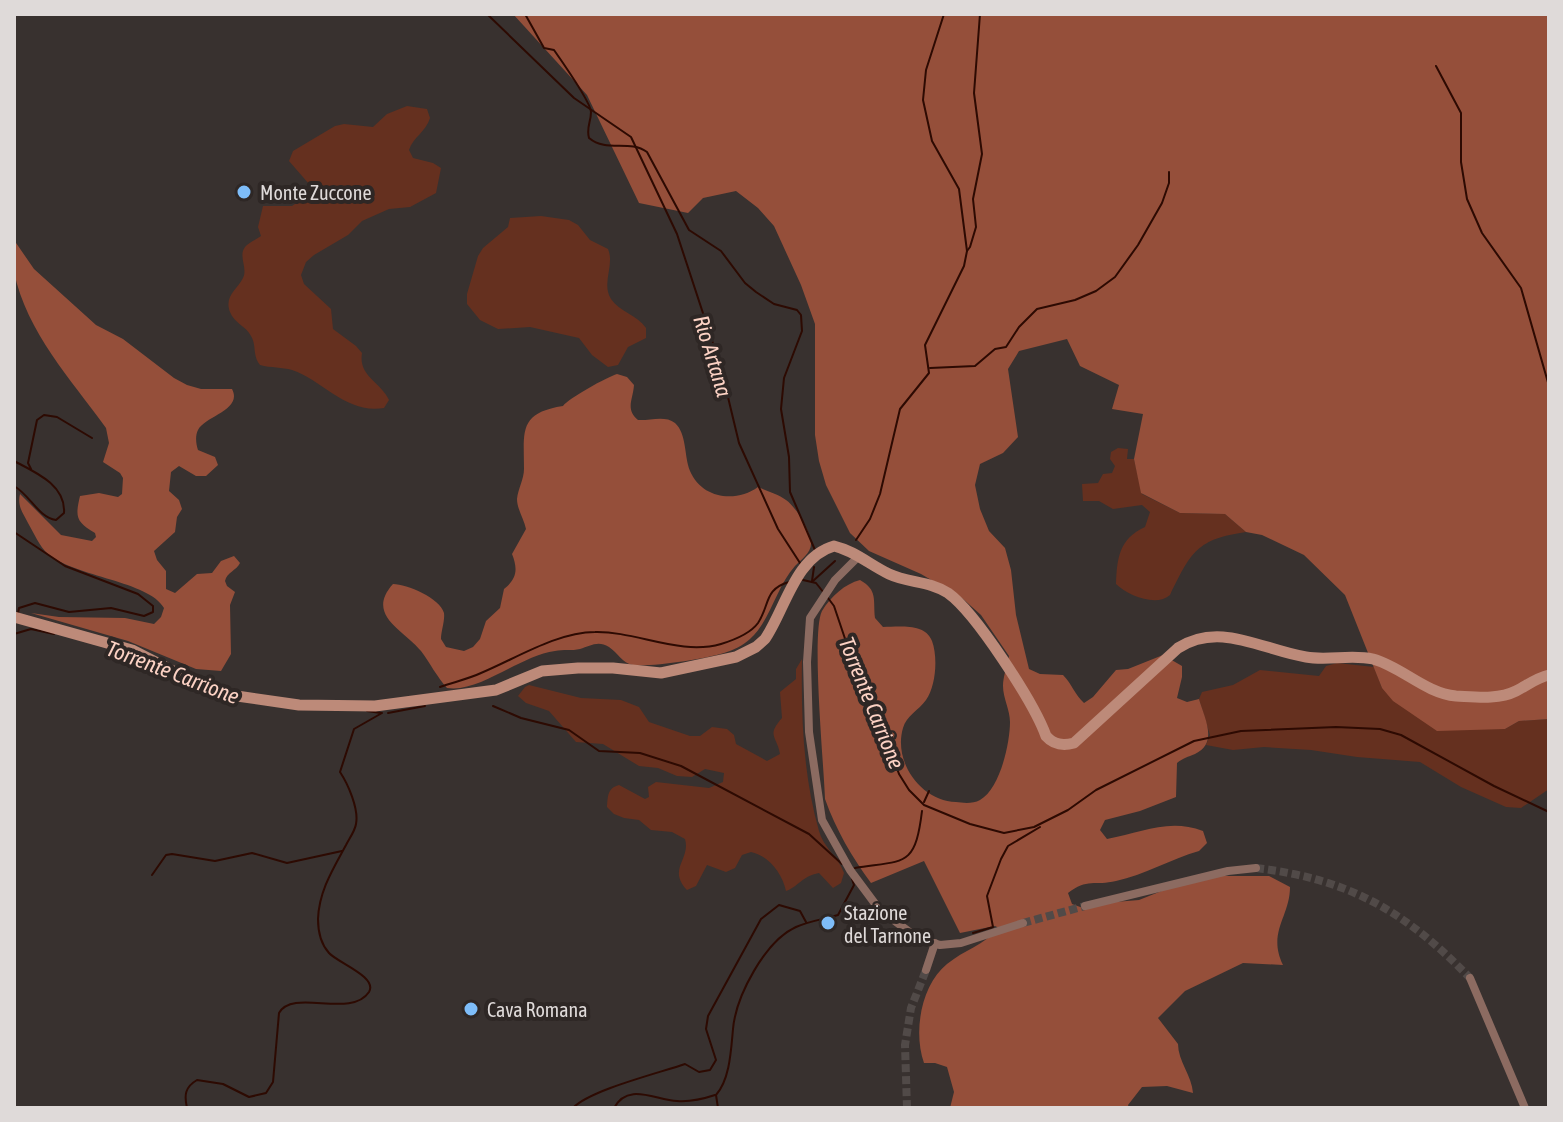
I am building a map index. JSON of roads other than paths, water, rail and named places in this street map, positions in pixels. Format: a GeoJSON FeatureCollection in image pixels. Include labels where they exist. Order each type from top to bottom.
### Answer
{"type":"FeatureCollection","features":[{"type":"Feature","properties":{"kind":"street"},"geometry":{"type":"LineString","coordinates":[[14,617],[132,650],[206,688],[230,695],[299,705],[375,706],[496,690],[542,671],[613,668],[661,673],[736,657],[765,639],[800,573],[828,547],[842,548],[895,577],[935,586],[961,604],[1030,702],[1046,736],[1065,745],[1074,743],[1178,648],[1210,636],[1225,636],[1304,657],[1374,659],[1422,684],[1452,695],[1493,697],[1516,691],[1533,680],[1549,675]]}},
{"type":"Feature","properties":{"kind":"street"},"geometry":{"type":"LineString","coordinates":[[859,556],[835,580],[810,618],[807,662],[809,732],[822,820],[850,870],[879,909],[920,940],[961,943],[1023,923]]}},
{"type":"Feature","properties":{"kind":"street"},"geometry":{"type":"LineString","coordinates":[[1085,906],[1228,871],[1256,868]]}},
{"type":"Feature","properties":{"kind":"street"},"geometry":{"type":"LineString","coordinates":[[926,970],[935,943]]}},
{"type":"Feature","properties":{"kind":"street"},"geometry":{"type":"LineString","coordinates":[[1470,978],[1525,1108]]}},
{"type":"Feature","properties":{"kind":"waterway","name":"Rio Artana"},"geometry":{"type":"LineString","coordinates":[[487,14],[574,98],[631,137],[677,234],[721,368],[739,443],[778,529],[800,563]]}},
{"type":"Feature","properties":{"kind":"waterway","name":"Rio Artana"},"geometry":{"type":"LineString","coordinates":[[525,14],[544,48],[554,50],[586,100],[591,112],[589,138],[603,145],[633,146],[647,152],[689,230],[721,251],[745,283],[756,292],[774,304],[797,310],[801,315],[802,331],[784,378],[781,409],[789,457],[790,492],[815,550]]}},
{"type":"Feature","properties":{"kind":"waterway"},"geometry":{"type":"LineString","coordinates":[[856,540],[870,519],[880,494],[900,409],[929,373],[925,345],[964,266],[967,251],[959,189],[932,141],[923,100],[926,70],[944,14]]}},
{"type":"Feature","properties":{"kind":"waterway"},"geometry":{"type":"LineString","coordinates":[[967,251],[976,227],[973,199],[982,154],[974,93],[980,14]]}},
{"type":"Feature","properties":{"kind":"waterway"},"geometry":{"type":"LineString","coordinates":[[1436,66],[1461,113],[1461,162],[1467,199],[1482,233],[1521,288],[1549,386]]}},
{"type":"Feature","properties":{"kind":"waterway"},"geometry":{"type":"LineString","coordinates":[[930,368],[975,366],[995,349],[1006,347],[1019,327],[1037,309],[1075,300],[1096,291],[1115,277],[1162,203],[1169,183],[1169,172]]}},
{"type":"Feature","properties":{"kind":"waterway"},"geometry":{"type":"LineString","coordinates":[[31,469],[28,463],[37,420],[44,415],[57,417],[92,438]]}},
{"type":"Feature","properties":{"kind":"waterway"},"geometry":{"type":"LineString","coordinates":[[14,461],[55,487],[64,513],[56,520],[50,518],[14,486]]}},
{"type":"Feature","properties":{"kind":"waterway"},"geometry":{"type":"LineString","coordinates":[[14,532],[65,566],[138,594],[153,606],[153,612],[144,616],[111,608],[69,612],[35,603],[19,608],[18,613]]}},
{"type":"Feature","properties":{"kind":"waterway"},"geometry":{"type":"LineString","coordinates":[[813,581],[835,561]]}},
{"type":"Feature","properties":{"kind":"waterway"},"geometry":{"type":"LineString","coordinates":[[812,581],[814,567]]}},
{"type":"Feature","properties":{"kind":"waterway","name":"Torrente Carrione"},"geometry":{"type":"LineString","coordinates":[[803,580],[816,583],[824,593]]}},
{"type":"Feature","properties":{"kind":"waterway","name":"Torrente Carrione"},"geometry":{"type":"LineString","coordinates":[[440,687],[476,675],[551,641],[581,633],[611,633],[690,647],[721,644],[755,627],[771,593],[789,582]]}},
{"type":"Feature","properties":{"kind":"waterway","name":"Torrente Carrione"},"geometry":{"type":"LineString","coordinates":[[828,598],[834,606],[865,698],[880,721],[899,774],[909,790],[924,805],[970,824],[1004,833],[1034,827],[1068,810],[1096,790],[1194,741],[1241,731],[1336,727],[1380,729],[1401,735],[1549,812]]}},
{"type":"Feature","properties":{"kind":"waterway","name":"Torrente Carrione"},"geometry":{"type":"LineString","coordinates":[[14,634],[31,629],[54,634]]}},
{"type":"Feature","properties":{"kind":"waterway","name":"Torrente Carrione"},"geometry":{"type":"LineString","coordinates":[[388,713],[425,706]]}},
{"type":"Feature","properties":{"kind":"waterway"},"geometry":{"type":"LineString","coordinates":[[493,706],[521,718],[569,730],[599,751],[640,753],[681,766],[809,834],[842,864]]}},
{"type":"Feature","properties":{"kind":"waterway","name":"Torrente Carrione"},"geometry":{"type":"LineString","coordinates":[[367,711],[381,713]]}},
{"type":"Feature","properties":{"kind":"waterway"},"geometry":{"type":"LineString","coordinates":[[187,1108],[186,1092],[197,1080],[223,1084],[249,1097],[266,1093],[273,1082],[279,1013],[286,1006],[309,1002],[349,1003],[361,1000],[369,992],[368,981],[326,949],[320,937],[318,919],[328,880],[357,818],[340,772],[354,729],[382,713]]}},
{"type":"Feature","properties":{"kind":"waterway"},"geometry":{"type":"LineString","coordinates":[[924,802],[929,791]]}},
{"type":"Feature","properties":{"kind":"waterway"},"geometry":{"type":"LineString","coordinates":[[855,868],[905,858],[916,843],[922,811]]}},
{"type":"Feature","properties":{"kind":"waterway"},"geometry":{"type":"LineString","coordinates":[[973,933],[993,927],[987,896],[1008,846],[1040,827]]}},
{"type":"Feature","properties":{"kind":"waterway"},"geometry":{"type":"LineString","coordinates":[[152,875],[166,855],[172,854],[215,861],[252,853],[287,863],[342,851]]}},
{"type":"Feature","properties":{"kind":"waterway"},"geometry":{"type":"LineString","coordinates":[[718,1108],[716,1095],[727,1073],[735,1016],[754,971],[785,934],[801,925],[838,915],[854,885],[852,879]]}},
{"type":"Feature","properties":{"kind":"waterway"},"geometry":{"type":"LineString","coordinates":[[573,1108],[609,1089],[685,1064],[699,1072],[710,1070],[716,1060],[706,1029],[708,1016],[761,919],[779,905],[800,911],[806,922]]}},
{"type":"Feature","properties":{"kind":"waterway"},"geometry":{"type":"LineString","coordinates":[[614,1108],[620,1100],[634,1094],[682,1101],[715,1095]]}},
{"type":"Feature","properties":{"kind":"tunnel"},"geometry":{"type":"LineString","coordinates":[[1256,868],[1320,880],[1374,902],[1422,934],[1470,978]]}},
{"type":"Feature","properties":{"kind":"tunnel"},"geometry":{"type":"LineString","coordinates":[[1023,923],[1085,906]]}},
{"type":"Feature","properties":{"kind":"tunnel"},"geometry":{"type":"LineString","coordinates":[[907,1108],[905,1045],[911,1008],[926,970]]}},
{"type":"Feature","properties":{"kind":"place","name":"Monte Zuccone"},"geometry":{"type":"Point","coordinates":[244,192]}},
{"type":"Feature","properties":{"kind":"place","name":"Stazione del Tarnone"},"geometry":{"type":"Point","coordinates":[828,923]}},
{"type":"Feature","properties":{"kind":"place","name":"Cava Romana"},"geometry":{"type":"Point","coordinates":[471,1009]}}]}
